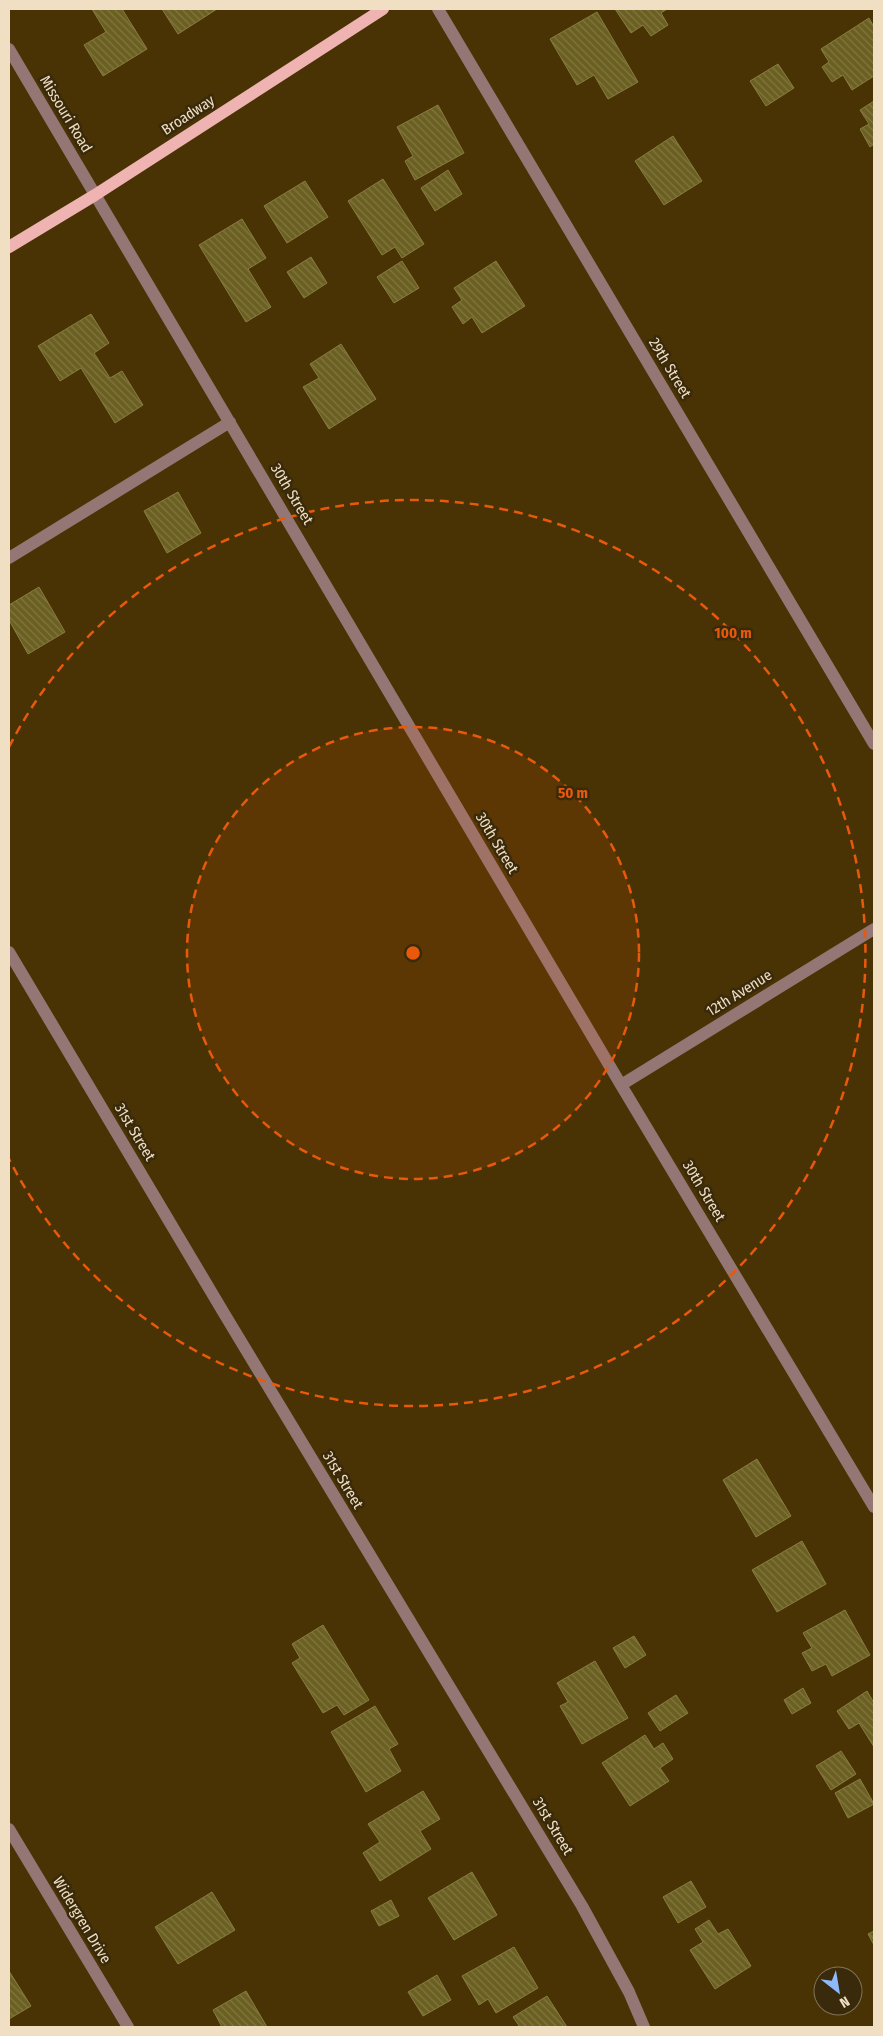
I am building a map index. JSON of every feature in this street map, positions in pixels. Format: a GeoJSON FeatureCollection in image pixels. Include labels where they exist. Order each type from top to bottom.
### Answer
{"type":"FeatureCollection","features":[{"type":"Feature","properties":{"kind":"main road","name":"Broadway"},"geometry":{"type":"LineString","coordinates":[[9,246],[95,195],[383,9]]}},
{"type":"Feature","properties":{"kind":"street","name":"29th Street"},"geometry":{"type":"LineString","coordinates":[[438,9],[874,744]]}},
{"type":"Feature","properties":{"kind":"street","name":"Missouri Road"},"geometry":{"type":"LineString","coordinates":[[9,49],[95,195]]}},
{"type":"Feature","properties":{"kind":"street","name":"30th Street"},"geometry":{"type":"LineString","coordinates":[[95,195],[621,1085],[874,1507]]}},
{"type":"Feature","properties":{"kind":"street"},"geometry":{"type":"LineString","coordinates":[[9,558],[230,422]]}},
{"type":"Feature","properties":{"kind":"street","name":"12th Avenue"},"geometry":{"type":"LineString","coordinates":[[621,1085],[874,929]]}},
{"type":"Feature","properties":{"kind":"street","name":"31st Street"},"geometry":{"type":"LineString","coordinates":[[9,952],[225,1315],[582,1906],[629,1992],[644,2027]]}},
{"type":"Feature","properties":{"kind":"street","name":"Widergren Drive"},"geometry":{"type":"LineString","coordinates":[[9,1830],[128,2027]]}},
{"type":"Feature","properties":{"kind":"building"},"geometry":{"type":"Polygon","coordinates":[[[92,9],[122,9],[147,49],[103,76],[84,45],[106,32],[92,9]]]}},
{"type":"Feature","properties":{"kind":"building"},"geometry":{"type":"Polygon","coordinates":[[[162,9],[217,9],[178,34],[162,9]]]}},
{"type":"Feature","properties":{"kind":"building"},"geometry":{"type":"Polygon","coordinates":[[[615,9],[667,9],[661,13],[668,25],[651,36],[643,25],[631,33],[615,9]]]}},
{"type":"Feature","properties":{"kind":"building"},"geometry":{"type":"Polygon","coordinates":[[[597,12],[638,82],[608,99],[594,75],[577,85],[550,39],[597,12]]]}},
{"type":"Feature","properties":{"kind":"building"},"geometry":{"type":"Polygon","coordinates":[[[869,18],[874,27],[874,76],[852,90],[843,75],[832,82],[822,67],[829,62],[821,49],[869,18]]]}},
{"type":"Feature","properties":{"kind":"building"},"geometry":{"type":"Polygon","coordinates":[[[778,64],[794,88],[766,106],[750,81],[778,64]]]}},
{"type":"Feature","properties":{"kind":"building"},"geometry":{"type":"Polygon","coordinates":[[[874,101],[874,144],[870,147],[860,129],[869,124],[860,110],[874,101]]]}},
{"type":"Feature","properties":{"kind":"building"},"geometry":{"type":"Polygon","coordinates":[[[438,105],[464,153],[415,180],[405,161],[413,156],[397,127],[438,105]]]}},
{"type":"Feature","properties":{"kind":"building"},"geometry":{"type":"Polygon","coordinates":[[[673,136],[702,181],[664,205],[635,161],[673,136]]]}},
{"type":"Feature","properties":{"kind":"building"},"geometry":{"type":"Polygon","coordinates":[[[448,170],[462,194],[435,211],[421,188],[448,170]]]}},
{"type":"Feature","properties":{"kind":"building"},"geometry":{"type":"Polygon","coordinates":[[[383,179],[424,244],[402,258],[395,247],[382,255],[348,201],[383,179]]]}},
{"type":"Feature","properties":{"kind":"building"},"geometry":{"type":"Polygon","coordinates":[[[305,181],[328,217],[287,243],[264,206],[305,181]]]}},
{"type":"Feature","properties":{"kind":"building"},"geometry":{"type":"Polygon","coordinates":[[[242,219],[266,258],[248,269],[271,307],[246,322],[199,245],[242,219]]]}},
{"type":"Feature","properties":{"kind":"building"},"geometry":{"type":"Polygon","coordinates":[[[311,257],[327,283],[304,298],[287,272],[311,257]]]}},
{"type":"Feature","properties":{"kind":"building"},"geometry":{"type":"Polygon","coordinates":[[[402,261],[419,288],[394,303],[377,277],[402,261]]]}},
{"type":"Feature","properties":{"kind":"building"},"geometry":{"type":"Polygon","coordinates":[[[496,261],[525,306],[482,333],[472,317],[463,324],[452,307],[462,300],[454,288],[496,261]]]}},
{"type":"Feature","properties":{"kind":"building"},"geometry":{"type":"Polygon","coordinates":[[[91,314],[109,343],[94,353],[110,378],[122,371],[143,405],[115,423],[81,368],[60,381],[38,346],[91,314]]]}},
{"type":"Feature","properties":{"kind":"building"},"geometry":{"type":"Polygon","coordinates":[[[341,344],[376,399],[329,429],[303,387],[319,378],[310,364],[341,344]]]}},
{"type":"Feature","properties":{"kind":"building"},"geometry":{"type":"Polygon","coordinates":[[[178,492],[201,533],[167,553],[144,511],[178,492]]]}},
{"type":"Feature","properties":{"kind":"building"},"geometry":{"type":"Polygon","coordinates":[[[39,587],[65,632],[28,654],[9,620],[9,605],[39,587]]]}},
{"type":"Feature","properties":{"kind":"building"},"geometry":{"type":"Polygon","coordinates":[[[757,1459],[791,1516],[756,1537],[723,1480],[757,1459]]]}},
{"type":"Feature","properties":{"kind":"building"},"geometry":{"type":"Polygon","coordinates":[[[802,1541],[826,1584],[777,1612],[752,1570],[802,1541]]]}},
{"type":"Feature","properties":{"kind":"building"},"geometry":{"type":"Polygon","coordinates":[[[845,1610],[870,1655],[832,1676],[826,1664],[812,1671],[802,1653],[812,1648],[803,1633],[845,1610]]]}},
{"type":"Feature","properties":{"kind":"building"},"geometry":{"type":"Polygon","coordinates":[[[323,1625],[369,1700],[344,1715],[337,1705],[323,1713],[292,1663],[300,1658],[292,1644],[323,1625]]]}},
{"type":"Feature","properties":{"kind":"building"},"geometry":{"type":"Polygon","coordinates":[[[634,1636],[646,1655],[625,1668],[613,1648],[634,1636]]]}},
{"type":"Feature","properties":{"kind":"building"},"geometry":{"type":"Polygon","coordinates":[[[595,1661],[628,1718],[582,1744],[560,1706],[568,1702],[557,1683],[595,1661]]]}},
{"type":"Feature","properties":{"kind":"building"},"geometry":{"type":"Polygon","coordinates":[[[803,1688],[811,1703],[792,1714],[784,1700],[803,1688]]]}},
{"type":"Feature","properties":{"kind":"building"},"geometry":{"type":"Polygon","coordinates":[[[867,1691],[874,1703],[874,1747],[859,1723],[849,1729],[837,1711],[867,1691]]]}},
{"type":"Feature","properties":{"kind":"building"},"geometry":{"type":"Polygon","coordinates":[[[676,1695],[688,1713],[660,1731],[648,1713],[676,1695]]]}},
{"type":"Feature","properties":{"kind":"building"},"geometry":{"type":"Polygon","coordinates":[[[375,1706],[398,1744],[389,1749],[401,1771],[366,1792],[331,1732],[375,1706]]]}},
{"type":"Feature","properties":{"kind":"building"},"geometry":{"type":"Polygon","coordinates":[[[645,1735],[654,1749],[663,1743],[673,1759],[660,1768],[669,1781],[630,1806],[602,1763],[645,1735]]]}},
{"type":"Feature","properties":{"kind":"building"},"geometry":{"type":"Polygon","coordinates":[[[841,1751],[856,1774],[831,1790],[816,1766],[841,1751]]]}},
{"type":"Feature","properties":{"kind":"building"},"geometry":{"type":"Polygon","coordinates":[[[860,1779],[874,1804],[848,1818],[835,1793],[860,1779]]]}},
{"type":"Feature","properties":{"kind":"building"},"geometry":{"type":"Polygon","coordinates":[[[423,1791],[440,1819],[420,1831],[431,1849],[380,1881],[363,1853],[380,1842],[368,1824],[423,1791]]]}},
{"type":"Feature","properties":{"kind":"building"},"geometry":{"type":"Polygon","coordinates":[[[472,1872],[497,1915],[454,1940],[428,1898],[472,1872]]]}},
{"type":"Feature","properties":{"kind":"building"},"geometry":{"type":"Polygon","coordinates":[[[691,1881],[706,1907],[678,1923],[663,1897],[691,1881]]]}},
{"type":"Feature","properties":{"kind":"building"},"geometry":{"type":"Polygon","coordinates":[[[212,1892],[235,1930],[178,1964],[155,1927],[212,1892]]]}},
{"type":"Feature","properties":{"kind":"building"},"geometry":{"type":"Polygon","coordinates":[[[391,1900],[399,1916],[379,1926],[371,1911],[391,1900]]]}},
{"type":"Feature","properties":{"kind":"building"},"geometry":{"type":"Polygon","coordinates":[[[709,1920],[718,1934],[728,1929],[751,1966],[715,1989],[690,1950],[703,1942],[695,1929],[709,1920]]]}},
{"type":"Feature","properties":{"kind":"building"},"geometry":{"type":"Polygon","coordinates":[[[874,1931],[874,1945],[868,1934],[874,1931]]]}},
{"type":"Feature","properties":{"kind":"building"},"geometry":{"type":"Polygon","coordinates":[[[514,1947],[538,1988],[496,2013],[488,1999],[479,2005],[462,1976],[514,1947]]]}},
{"type":"Feature","properties":{"kind":"building"},"geometry":{"type":"Polygon","coordinates":[[[9,1971],[31,2006],[9,2019],[9,1971]]]}},
{"type":"Feature","properties":{"kind":"building"},"geometry":{"type":"Polygon","coordinates":[[[437,1975],[451,2000],[423,2016],[408,1992],[437,1975]]]}},
{"type":"Feature","properties":{"kind":"building"},"geometry":{"type":"Polygon","coordinates":[[[246,1991],[267,2027],[222,2027],[213,2010],[246,1991]]]}},
{"type":"Feature","properties":{"kind":"building"},"geometry":{"type":"Polygon","coordinates":[[[547,1996],[567,2027],[520,2027],[513,2017],[547,1996]]]}}]}
